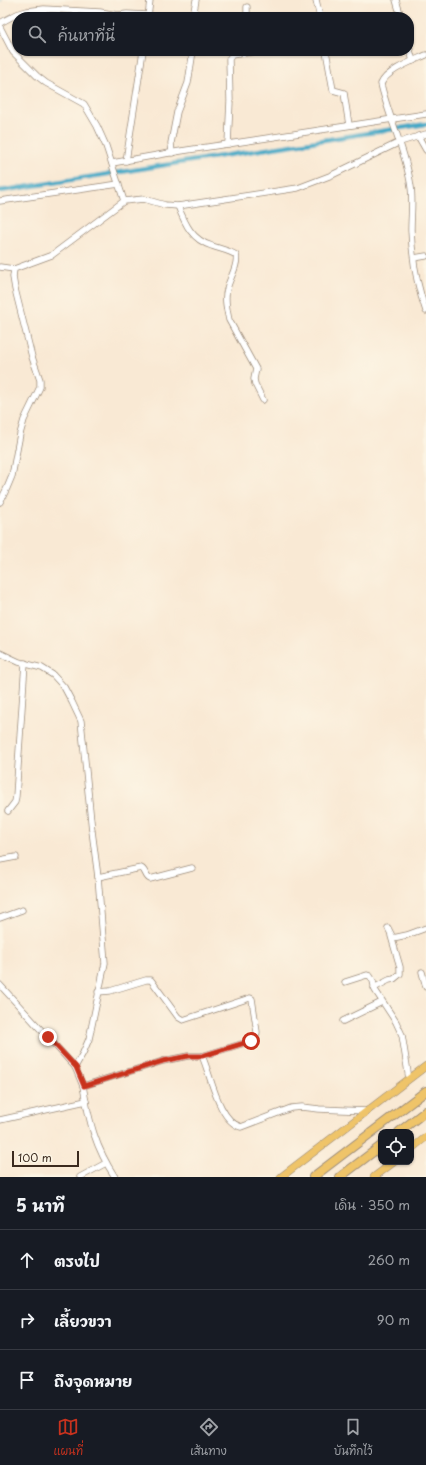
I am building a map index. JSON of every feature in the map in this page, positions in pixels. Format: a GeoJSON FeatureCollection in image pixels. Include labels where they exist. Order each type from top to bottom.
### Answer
{"type":"FeatureCollection","features":[{"type":"Feature","properties":{"kind":"highway"},"geometry":{"type":"LineString","coordinates":[[313,1177],[426,1091]]}},
{"type":"Feature","properties":{"kind":"highway"},"geometry":{"type":"LineString","coordinates":[[403,1129],[426,1111]]}},
{"type":"Feature","properties":{"kind":"highway"},"geometry":{"type":"LineString","coordinates":[[340,1177],[378,1148]]}},
{"type":"Feature","properties":{"kind":"main road"},"geometry":{"type":"LineString","coordinates":[[281,1177],[426,1066]]}},
{"type":"Feature","properties":{"kind":"main road"},"geometry":{"type":"LineString","coordinates":[[414,1147],[426,1137]]}},
{"type":"Feature","properties":{"kind":"main road"},"geometry":{"type":"LineString","coordinates":[[374,1177],[390,1165]]}},
{"type":"Feature","properties":{"kind":"street"},"geometry":{"type":"LineString","coordinates":[[148,12],[150,0]]}},
{"type":"Feature","properties":{"kind":"street"},"geometry":{"type":"LineString","coordinates":[[194,12],[196,0]]}},
{"type":"Feature","properties":{"kind":"street"},"geometry":{"type":"LineString","coordinates":[[316,0],[319,12]]}},
{"type":"Feature","properties":{"kind":"street"},"geometry":{"type":"LineString","coordinates":[[396,0],[400,12]]}},
{"type":"Feature","properties":{"kind":"street"},"geometry":{"type":"LineString","coordinates":[[247,6],[247,12]]}},
{"type":"Feature","properties":{"kind":"street"},"geometry":{"type":"LineString","coordinates":[[24,12],[44,9],[100,12]]}},
{"type":"Feature","properties":{"kind":"street"},"geometry":{"type":"LineString","coordinates":[[0,23],[12,17]]}},
{"type":"Feature","properties":{"kind":"street"},"geometry":{"type":"LineString","coordinates":[[0,27],[12,50]]}},
{"type":"Feature","properties":{"kind":"street"},"geometry":{"type":"LineString","coordinates":[[426,55],[393,71],[383,80],[381,84],[400,142],[412,194],[411,229],[414,258],[420,291],[426,311]]}},
{"type":"Feature","properties":{"kind":"street"},"geometry":{"type":"LineString","coordinates":[[17,56],[46,84],[84,104],[97,126],[113,166],[124,200]]}},
{"type":"Feature","properties":{"kind":"street"},"geometry":{"type":"LineString","coordinates":[[126,161],[142,56]]}},
{"type":"Feature","properties":{"kind":"street"},"geometry":{"type":"LineString","coordinates":[[172,153],[171,143],[177,112],[188,83],[192,56]]}},
{"type":"Feature","properties":{"kind":"street"},"geometry":{"type":"LineString","coordinates":[[228,144],[230,101],[229,58],[231,56]]}},
{"type":"Feature","properties":{"kind":"street"},"geometry":{"type":"LineString","coordinates":[[327,56],[333,90],[344,93],[350,125]]}},
{"type":"Feature","properties":{"kind":"street"},"geometry":{"type":"LineString","coordinates":[[411,56],[413,61]]}},
{"type":"Feature","properties":{"kind":"street"},"geometry":{"type":"LineString","coordinates":[[113,166],[126,161],[172,153],[426,114]]}},
{"type":"Feature","properties":{"kind":"street"},"geometry":{"type":"LineString","coordinates":[[0,267],[14,270],[52,255],[124,200],[144,199],[165,205],[178,206],[298,188],[332,175],[400,142],[426,134]]}},
{"type":"Feature","properties":{"kind":"street"},"geometry":{"type":"LineString","coordinates":[[418,136],[426,150]]}},
{"type":"Feature","properties":{"kind":"street"},"geometry":{"type":"LineString","coordinates":[[0,201],[118,182]]}},
{"type":"Feature","properties":{"kind":"street"},"geometry":{"type":"LineString","coordinates":[[178,206],[187,227],[196,237],[210,245],[236,255],[236,261],[226,290],[227,312],[256,369],[254,379],[255,384],[264,400]]}},
{"type":"Feature","properties":{"kind":"street"},"geometry":{"type":"LineString","coordinates":[[414,258],[426,256]]}},
{"type":"Feature","properties":{"kind":"street"},"geometry":{"type":"LineString","coordinates":[[0,502],[12,476],[24,420],[40,388],[40,380],[32,357],[15,289],[13,277],[14,270]]}},
{"type":"Feature","properties":{"kind":"street"},"geometry":{"type":"LineString","coordinates":[[0,653],[42,668],[54,675],[64,687],[81,721],[98,876],[105,964],[89,1039],[76,1067]]}},
{"type":"Feature","properties":{"kind":"street"},"geometry":{"type":"LineString","coordinates":[[8,811],[15,802],[16,796],[25,663]]}},
{"type":"Feature","properties":{"kind":"street"},"geometry":{"type":"LineString","coordinates":[[0,860],[16,857]]}},
{"type":"Feature","properties":{"kind":"street"},"geometry":{"type":"LineString","coordinates":[[98,876],[140,868],[144,870],[147,877],[150,878],[192,868]]}},
{"type":"Feature","properties":{"kind":"street"},"geometry":{"type":"LineString","coordinates":[[0,918],[22,910]]}},
{"type":"Feature","properties":{"kind":"street"},"geometry":{"type":"LineString","coordinates":[[374,988],[394,979],[400,974],[400,967],[388,928]]}},
{"type":"Feature","properties":{"kind":"street"},"geometry":{"type":"LineString","coordinates":[[391,936],[396,938],[426,928]]}},
{"type":"Feature","properties":{"kind":"street"},"geometry":{"type":"LineString","coordinates":[[422,972],[426,987]]}},
{"type":"Feature","properties":{"kind":"street"},"geometry":{"type":"LineString","coordinates":[[345,982],[369,975],[373,981],[374,988],[396,1022],[402,1035],[409,1079]]}},
{"type":"Feature","properties":{"kind":"street"},"geometry":{"type":"LineString","coordinates":[[84,1086],[163,1061],[188,1056],[202,1056],[251,1041],[256,1038],[257,1032],[252,999],[250,998],[183,1020],[178,1017],[151,980],[146,980],[110,991],[98,992]]}},
{"type":"Feature","properties":{"kind":"street"},"geometry":{"type":"LineString","coordinates":[[0,985],[76,1067],[84,1086],[93,1134],[106,1163],[115,1177]]}},
{"type":"Feature","properties":{"kind":"street"},"geometry":{"type":"LineString","coordinates":[[343,1021],[382,1002]]}},
{"type":"Feature","properties":{"kind":"street"},"geometry":{"type":"LineString","coordinates":[[202,1056],[223,1111],[235,1125],[241,1127],[248,1125],[290,1108],[302,1107],[367,1111]]}},
{"type":"Feature","properties":{"kind":"street"},"geometry":{"type":"LineString","coordinates":[[0,1120],[86,1101]]}},
{"type":"Feature","properties":{"kind":"street"},"geometry":{"type":"LineString","coordinates":[[80,1177],[106,1163]]}},
{"type":"Feature","properties":{"kind":"waterway"},"geometry":{"type":"LineString","coordinates":[[0,191],[426,124]]}},
{"type":"Feature","properties":{"kind":"route"},"geometry":{"type":"LineString","coordinates":[[48,1037],[76,1067],[84,1086],[163,1061],[188,1056],[202,1056],[251,1041]]}}]}
